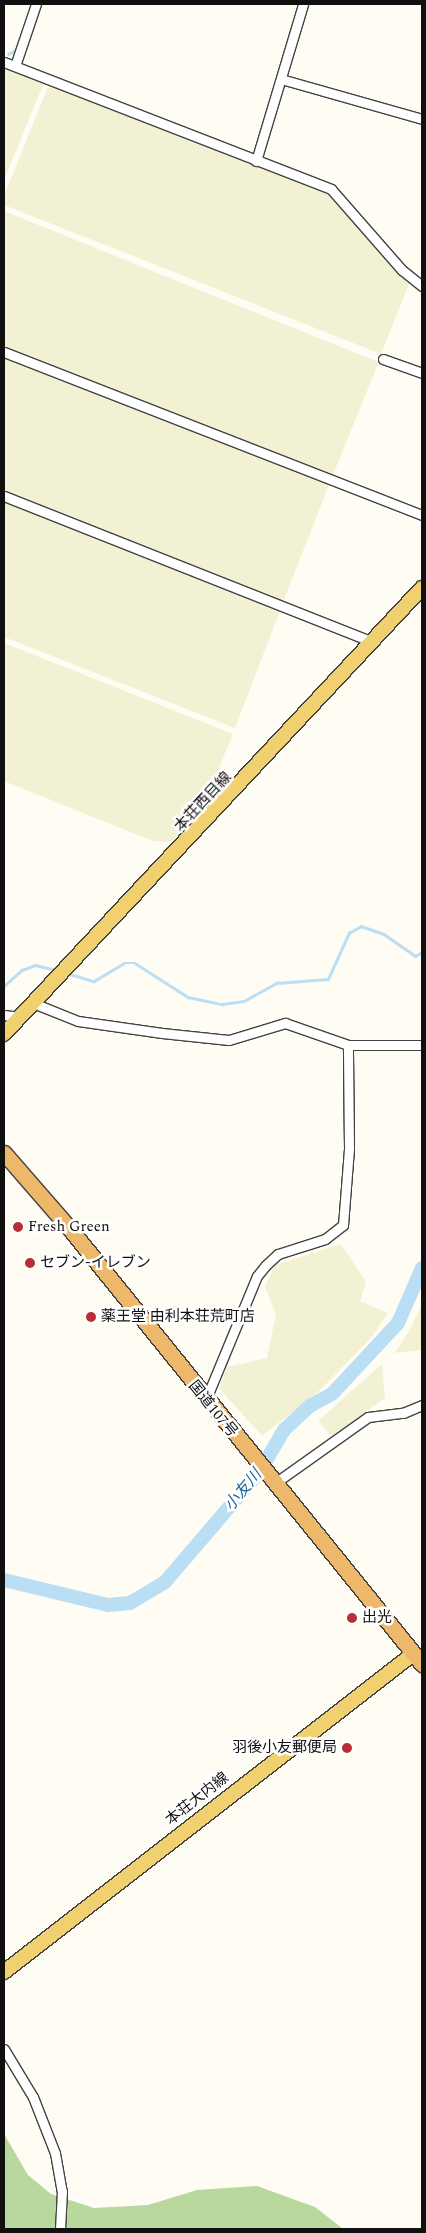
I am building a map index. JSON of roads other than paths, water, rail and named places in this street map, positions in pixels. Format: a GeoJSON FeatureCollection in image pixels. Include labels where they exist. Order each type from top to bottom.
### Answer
{"type":"FeatureCollection","features":[{"type":"Feature","properties":{"kind":"highway","name":"国道107号"},"geometry":{"type":"LineString","coordinates":[[5,1155],[70,1229],[206,1400],[419,1655]]}},
{"type":"Feature","properties":{"kind":"main road","name":"本荘西目線"},"geometry":{"type":"LineString","coordinates":[[4,1034],[422,588]]}},
{"type":"Feature","properties":{"kind":"main road","name":"本荘大内線"},"geometry":{"type":"LineString","coordinates":[[4,1972],[419,1655]]}},
{"type":"Feature","properties":{"kind":"street"},"geometry":{"type":"LineString","coordinates":[[15,66],[36,4]]}},
{"type":"Feature","properties":{"kind":"street"},"geometry":{"type":"LineString","coordinates":[[256,161],[303,4]]}},
{"type":"Feature","properties":{"kind":"street"},"geometry":{"type":"LineString","coordinates":[[4,62],[331,189],[402,270],[422,286]]}},
{"type":"Feature","properties":{"kind":"street"},"geometry":{"type":"LineString","coordinates":[[282,79],[422,118]]}},
{"type":"Feature","properties":{"kind":"street"},"geometry":{"type":"LineString","coordinates":[[4,352],[422,515]]}},
{"type":"Feature","properties":{"kind":"street"},"geometry":{"type":"LineString","coordinates":[[383,358],[422,373]]}},
{"type":"Feature","properties":{"kind":"street"},"geometry":{"type":"LineString","coordinates":[[4,496],[372,642]]}},
{"type":"Feature","properties":{"kind":"street"},"geometry":{"type":"LineString","coordinates":[[33,1003],[78,1021],[108,1027],[229,1040],[285,1023],[348,1045],[422,1045]]}},
{"type":"Feature","properties":{"kind":"street"},"geometry":{"type":"LineString","coordinates":[[4,1015],[20,1016]]}},
{"type":"Feature","properties":{"kind":"street"},"geometry":{"type":"LineString","coordinates":[[206,1400],[257,1276],[278,1254],[325,1239],[343,1225],[349,1148],[348,1045]]}},
{"type":"Feature","properties":{"kind":"street"},"geometry":{"type":"LineString","coordinates":[[272,1480],[368,1417],[404,1413],[422,1405]]}},
{"type":"Feature","properties":{"kind":"street"},"geometry":{"type":"LineString","coordinates":[[4,2049],[33,2097],[50,2138],[62,2191],[60,2229]]}},
{"type":"Feature","properties":{"kind":"waterway"},"geometry":{"type":"LineString","coordinates":[[8,54],[14,51]]}},
{"type":"Feature","properties":{"kind":"waterway"},"geometry":{"type":"LineString","coordinates":[[67,973],[94,981],[124,963],[135,963],[188,997],[222,1004],[244,1001],[277,983],[328,979],[349,933],[361,926],[384,934],[415,956],[422,952]]}},
{"type":"Feature","properties":{"kind":"waterway"},"geometry":{"type":"LineString","coordinates":[[4,986],[22,970],[35,965],[57,970]]}},
{"type":"Feature","properties":{"kind":"waterway","name":"小友川"},"geometry":{"type":"LineString","coordinates":[[4,1580],[108,1605],[130,1603],[165,1582],[260,1471],[284,1430],[310,1406],[332,1394],[398,1323],[422,1268]]}},
{"type":"Feature","properties":{"kind":"place","name":"Fresh Green"},"geometry":{"type":"Point","coordinates":[18,1227]}},
{"type":"Feature","properties":{"kind":"place","name":"セブン-イレブン"},"geometry":{"type":"Point","coordinates":[30,1263]}},
{"type":"Feature","properties":{"kind":"place","name":"薬王堂 由利本荘荒町店"},"geometry":{"type":"Point","coordinates":[91,1317]}},
{"type":"Feature","properties":{"kind":"place","name":"出光"},"geometry":{"type":"Point","coordinates":[352,1618]}},
{"type":"Feature","properties":{"kind":"place","name":"羽後小友郵便局"},"geometry":{"type":"Point","coordinates":[347,1748]}}]}
